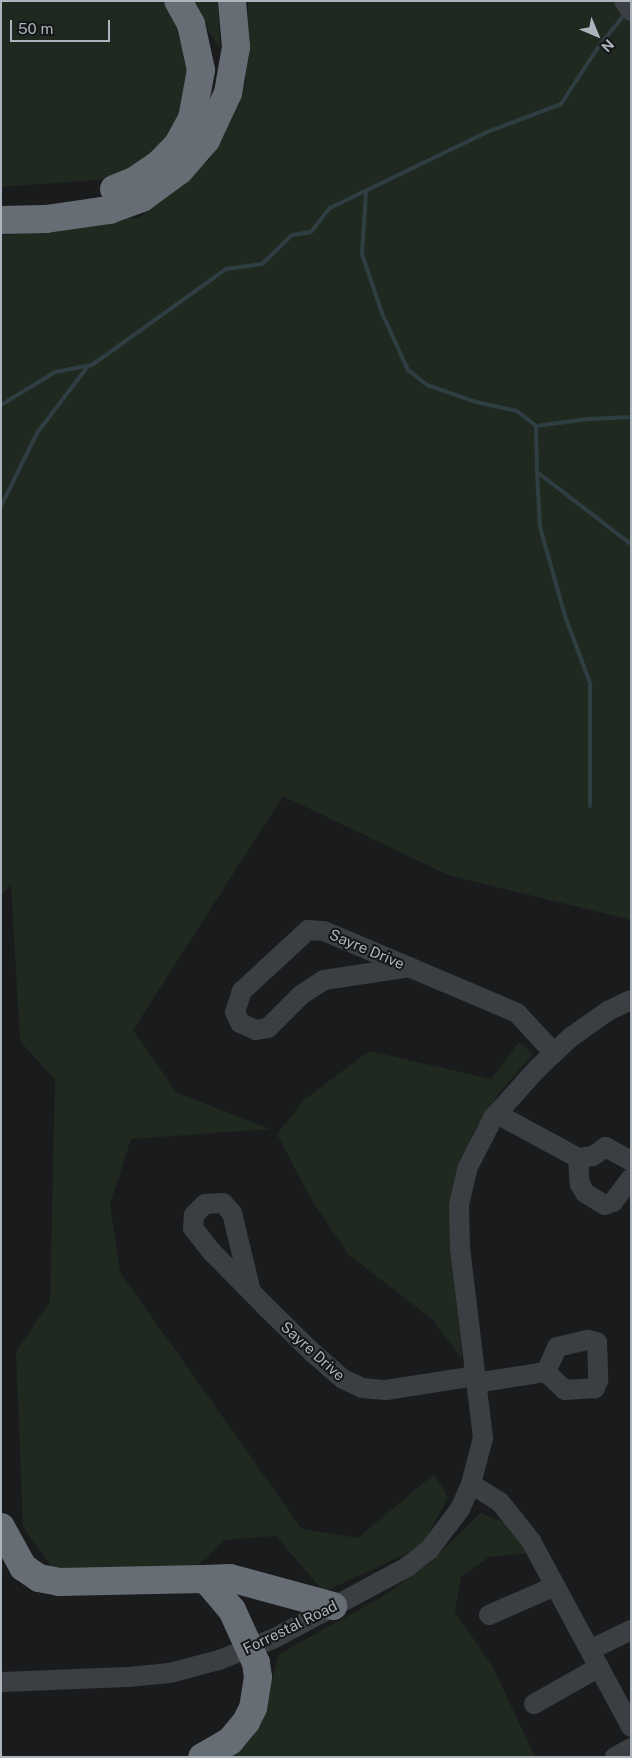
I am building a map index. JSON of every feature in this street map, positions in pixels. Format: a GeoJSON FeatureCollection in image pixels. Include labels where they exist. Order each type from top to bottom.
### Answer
{"type":"FeatureCollection","features":[{"type":"Feature","properties":{"kind":"highway"},"geometry":{"type":"LineString","coordinates":[[1,202],[59,202],[102,194],[134,181],[159,164],[178,144],[192,119],[201,70],[191,24],[178,1]]}},
{"type":"Feature","properties":{"kind":"highway"},"geometry":{"type":"LineString","coordinates":[[1,220],[46,219],[109,210],[142,198],[180,170],[206,140],[228,93],[236,47],[232,1]]}},
{"type":"Feature","properties":{"kind":"highway"},"geometry":{"type":"LineString","coordinates":[[1,1527],[23,1567],[39,1578],[59,1582],[230,1578],[333,1606]]}},
{"type":"Feature","properties":{"kind":"highway"},"geometry":{"type":"LineString","coordinates":[[202,1757],[230,1741],[253,1708],[258,1677],[249,1649],[232,1610],[203,1579]]}},
{"type":"Feature","properties":{"kind":"street"},"geometry":{"type":"LineString","coordinates":[[624,1],[631,11]]}},
{"type":"Feature","properties":{"kind":"street","name":"Sayre Drive"},"geometry":{"type":"LineString","coordinates":[[410,967],[324,980],[301,995],[268,1028],[256,1030],[240,1023],[235,1012],[242,991],[308,930],[324,931],[410,967],[517,1013],[554,1053]]}},
{"type":"Feature","properties":{"kind":"street"},"geometry":{"type":"LineString","coordinates":[[631,1000],[608,1011],[554,1053],[497,1114],[467,1169],[459,1205],[475,1379],[483,1438],[471,1484],[493,1496],[512,1513],[555,1586],[631,1727]]}},
{"type":"Feature","properties":{"kind":"street"},"geometry":{"type":"LineString","coordinates":[[497,1114],[578,1158],[593,1156],[606,1147],[631,1161]]}},
{"type":"Feature","properties":{"kind":"street"},"geometry":{"type":"LineString","coordinates":[[578,1158],[580,1184],[585,1193],[605,1205],[613,1202],[631,1178]]}},
{"type":"Feature","properties":{"kind":"street","name":"Sayre Drive"},"geometry":{"type":"LineString","coordinates":[[251,1292],[312,1353],[350,1384],[386,1390],[546,1372]]}},
{"type":"Feature","properties":{"kind":"street","name":"Forrestal Road"},"geometry":{"type":"LineString","coordinates":[[1,1682],[170,1673],[219,1660],[249,1649],[407,1567],[429,1550],[446,1531],[471,1484]]}},
{"type":"Feature","properties":{"kind":"street"},"geometry":{"type":"LineString","coordinates":[[489,1615],[555,1586]]}},
{"type":"Feature","properties":{"kind":"street"},"geometry":{"type":"LineString","coordinates":[[534,1704],[631,1630]]}},
{"type":"Feature","properties":{"kind":"street"},"geometry":{"type":"LineString","coordinates":[[615,1757],[631,1748]]}},
{"type":"Feature","properties":{"kind":"shaded area"},"geometry":{"type":"Polygon","coordinates":[[[1,1],[166,1],[181,19],[191,80],[173,133],[123,178],[1,187],[1,1]]]}},
{"type":"Feature","properties":{"kind":"shaded area"},"geometry":{"type":"Polygon","coordinates":[[[189,1],[218,1],[220,48],[189,1]]]}},
{"type":"Feature","properties":{"kind":"shaded area"},"geometry":{"type":"Polygon","coordinates":[[[248,1],[631,1],[631,920],[448,875],[283,796],[133,1030],[177,1093],[270,1129],[131,1139],[110,1204],[120,1272],[302,1529],[358,1538],[434,1474],[448,1497],[422,1546],[324,1592],[276,1536],[224,1540],[193,1570],[59,1577],[23,1527],[16,1352],[50,1301],[55,1080],[20,1041],[11,885],[1,895],[1,236],[140,217],[210,159],[246,82],[248,1]]]}},
{"type":"Feature","properties":{"kind":"shaded area"},"geometry":{"type":"Polygon","coordinates":[[[519,1042],[533,1054],[498,1094],[473,1133],[454,1188],[450,1225],[462,1359],[433,1320],[348,1254],[311,1199],[277,1134],[304,1100],[369,1051],[491,1079],[519,1042]]]}},
{"type":"Feature","properties":{"kind":"shaded area"},"geometry":{"type":"Polygon","coordinates":[[[480,1513],[513,1526],[530,1553],[489,1557],[461,1577],[455,1612],[493,1667],[535,1757],[230,1757],[260,1726],[279,1654],[382,1597],[431,1562],[480,1513]]]}},
{"type":"Feature","properties":{"kind":"waterway"},"geometry":{"type":"LineString","coordinates":[[1,405],[55,372],[92,365],[226,269],[262,264],[292,235],[311,232],[330,208],[487,132],[561,104],[599,46],[625,14]]}},
{"type":"Feature","properties":{"kind":"waterway"},"geometry":{"type":"LineString","coordinates":[[366,192],[362,254],[382,313],[408,370],[427,385],[476,402],[517,411],[536,426],[537,472],[631,544]]}},
{"type":"Feature","properties":{"kind":"waterway"},"geometry":{"type":"LineString","coordinates":[[1,506],[37,433],[88,366]]}},
{"type":"Feature","properties":{"kind":"waterway"},"geometry":{"type":"LineString","coordinates":[[536,426],[589,419],[631,417]]}},
{"type":"Feature","properties":{"kind":"waterway"},"geometry":{"type":"LineString","coordinates":[[537,472],[540,527],[565,616],[590,683],[590,806]]}}]}
